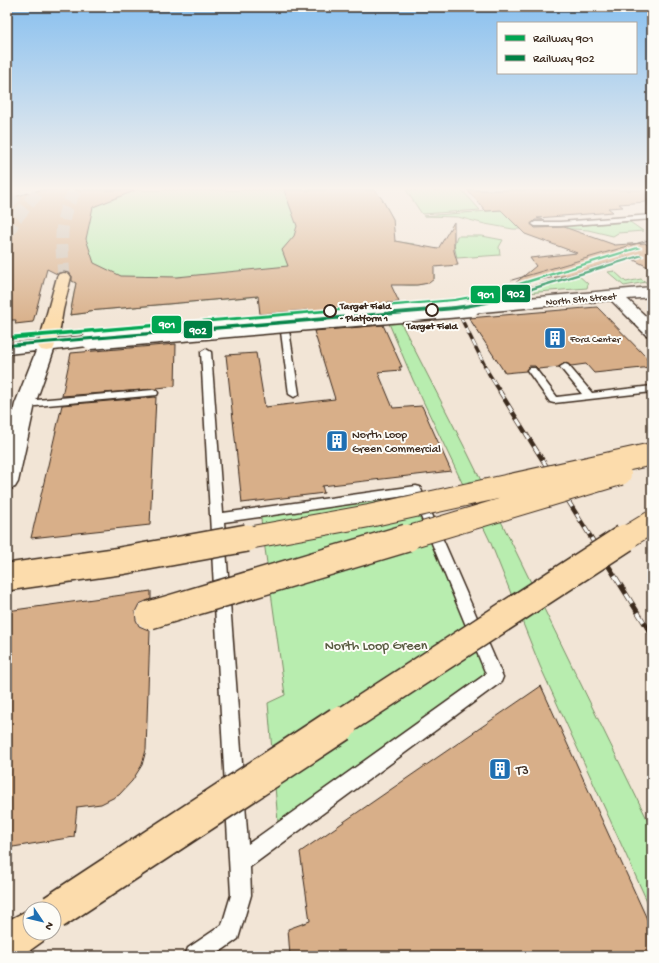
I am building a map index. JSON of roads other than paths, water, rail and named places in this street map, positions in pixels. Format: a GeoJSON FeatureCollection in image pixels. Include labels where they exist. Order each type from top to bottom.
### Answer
{"type":"FeatureCollection","features":[{"type":"Feature","properties":{"kind":"highway"},"geometry":{"type":"LineString","coordinates":[[47,346],[51,334],[54,310],[64,277]]}},
{"type":"Feature","properties":{"kind":"highway"},"geometry":{"type":"LineString","coordinates":[[7,577],[120,561],[369,516],[652,454]]}},
{"type":"Feature","properties":{"kind":"highway"},"geometry":{"type":"LineString","coordinates":[[150,616],[652,465]]}},
{"type":"Feature","properties":{"kind":"highway"},"geometry":{"type":"LineString","coordinates":[[62,907],[597,556],[652,522]]}},
{"type":"Feature","properties":{"kind":"highway"},"geometry":{"type":"LineString","coordinates":[[7,943],[22,933]]}},
{"type":"Feature","properties":{"kind":"street","name":"North 5th Street"},"geometry":{"type":"LineString","coordinates":[[7,348],[47,346],[652,292]]}},
{"type":"Feature","properties":{"kind":"street"},"geometry":{"type":"LineString","coordinates":[[614,295],[652,331]]}},
{"type":"Feature","properties":{"kind":"street"},"geometry":{"type":"LineString","coordinates":[[7,482],[25,404],[47,346]]}},
{"type":"Feature","properties":{"kind":"lane"},"geometry":{"type":"LineString","coordinates":[[284,324],[294,394]]}},
{"type":"Feature","properties":{"kind":"lane"},"geometry":{"type":"LineString","coordinates":[[196,956],[231,932],[241,895],[206,352]]}},
{"type":"Feature","properties":{"kind":"lane"},"geometry":{"type":"LineString","coordinates":[[565,367],[589,396]]}},
{"type":"Feature","properties":{"kind":"lane"},"geometry":{"type":"LineString","coordinates":[[532,370],[554,400],[652,389]]}},
{"type":"Feature","properties":{"kind":"lane"},"geometry":{"type":"LineString","coordinates":[[25,404],[153,393]]}},
{"type":"Feature","properties":{"kind":"lane"},"geometry":{"type":"LineString","coordinates":[[217,518],[416,490],[495,678],[240,862]]}},
{"type":"Feature","properties":{"kind":"tunnel"},"geometry":{"type":"LineString","coordinates":[[62,235],[64,277]]}},
{"type":"Feature","properties":{"kind":"tram line"},"geometry":{"type":"LineString","coordinates":[[512,280],[652,239]]}},
{"type":"Feature","properties":{"kind":"railway"},"geometry":{"type":"LineString","coordinates":[[460,316],[489,374],[501,393]]}},
{"type":"Feature","properties":{"kind":"railway"},"geometry":{"type":"LineString","coordinates":[[500,392],[592,539]]}},
{"type":"Feature","properties":{"kind":"railway"},"geometry":{"type":"LineString","coordinates":[[591,538],[652,635]]}},
{"type":"Feature","properties":{"kind":"rail line","name":"901"},"geometry":{"type":"LineString","coordinates":[[7,338],[454,300],[483,295],[639,248]]}},
{"type":"Feature","properties":{"kind":"rail line","name":"902"},"geometry":{"type":"LineString","coordinates":[[8,346],[455,308],[485,303],[641,256]]}},
{"type":"Feature","properties":{"kind":"place","name":"Target Field"},"geometry":{"type":"Point","coordinates":[432,310]}},
{"type":"Feature","properties":{"kind":"place","name":"Target Field - Platform 1"},"geometry":{"type":"Point","coordinates":[330,311]}},
{"type":"Feature","properties":{"kind":"place","name":"Ford Center"},"geometry":{"type":"Point","coordinates":[555,338]}},
{"type":"Feature","properties":{"kind":"place","name":"North Loop Green Commercial"},"geometry":{"type":"Point","coordinates":[337,441]}},
{"type":"Feature","properties":{"kind":"place","name":"T3"},"geometry":{"type":"Point","coordinates":[500,769]}},
{"type":"Feature","properties":{"kind":"park label","name":"North Loop Green"},"geometry":{"type":"Point","coordinates":[376,644]}}]}
